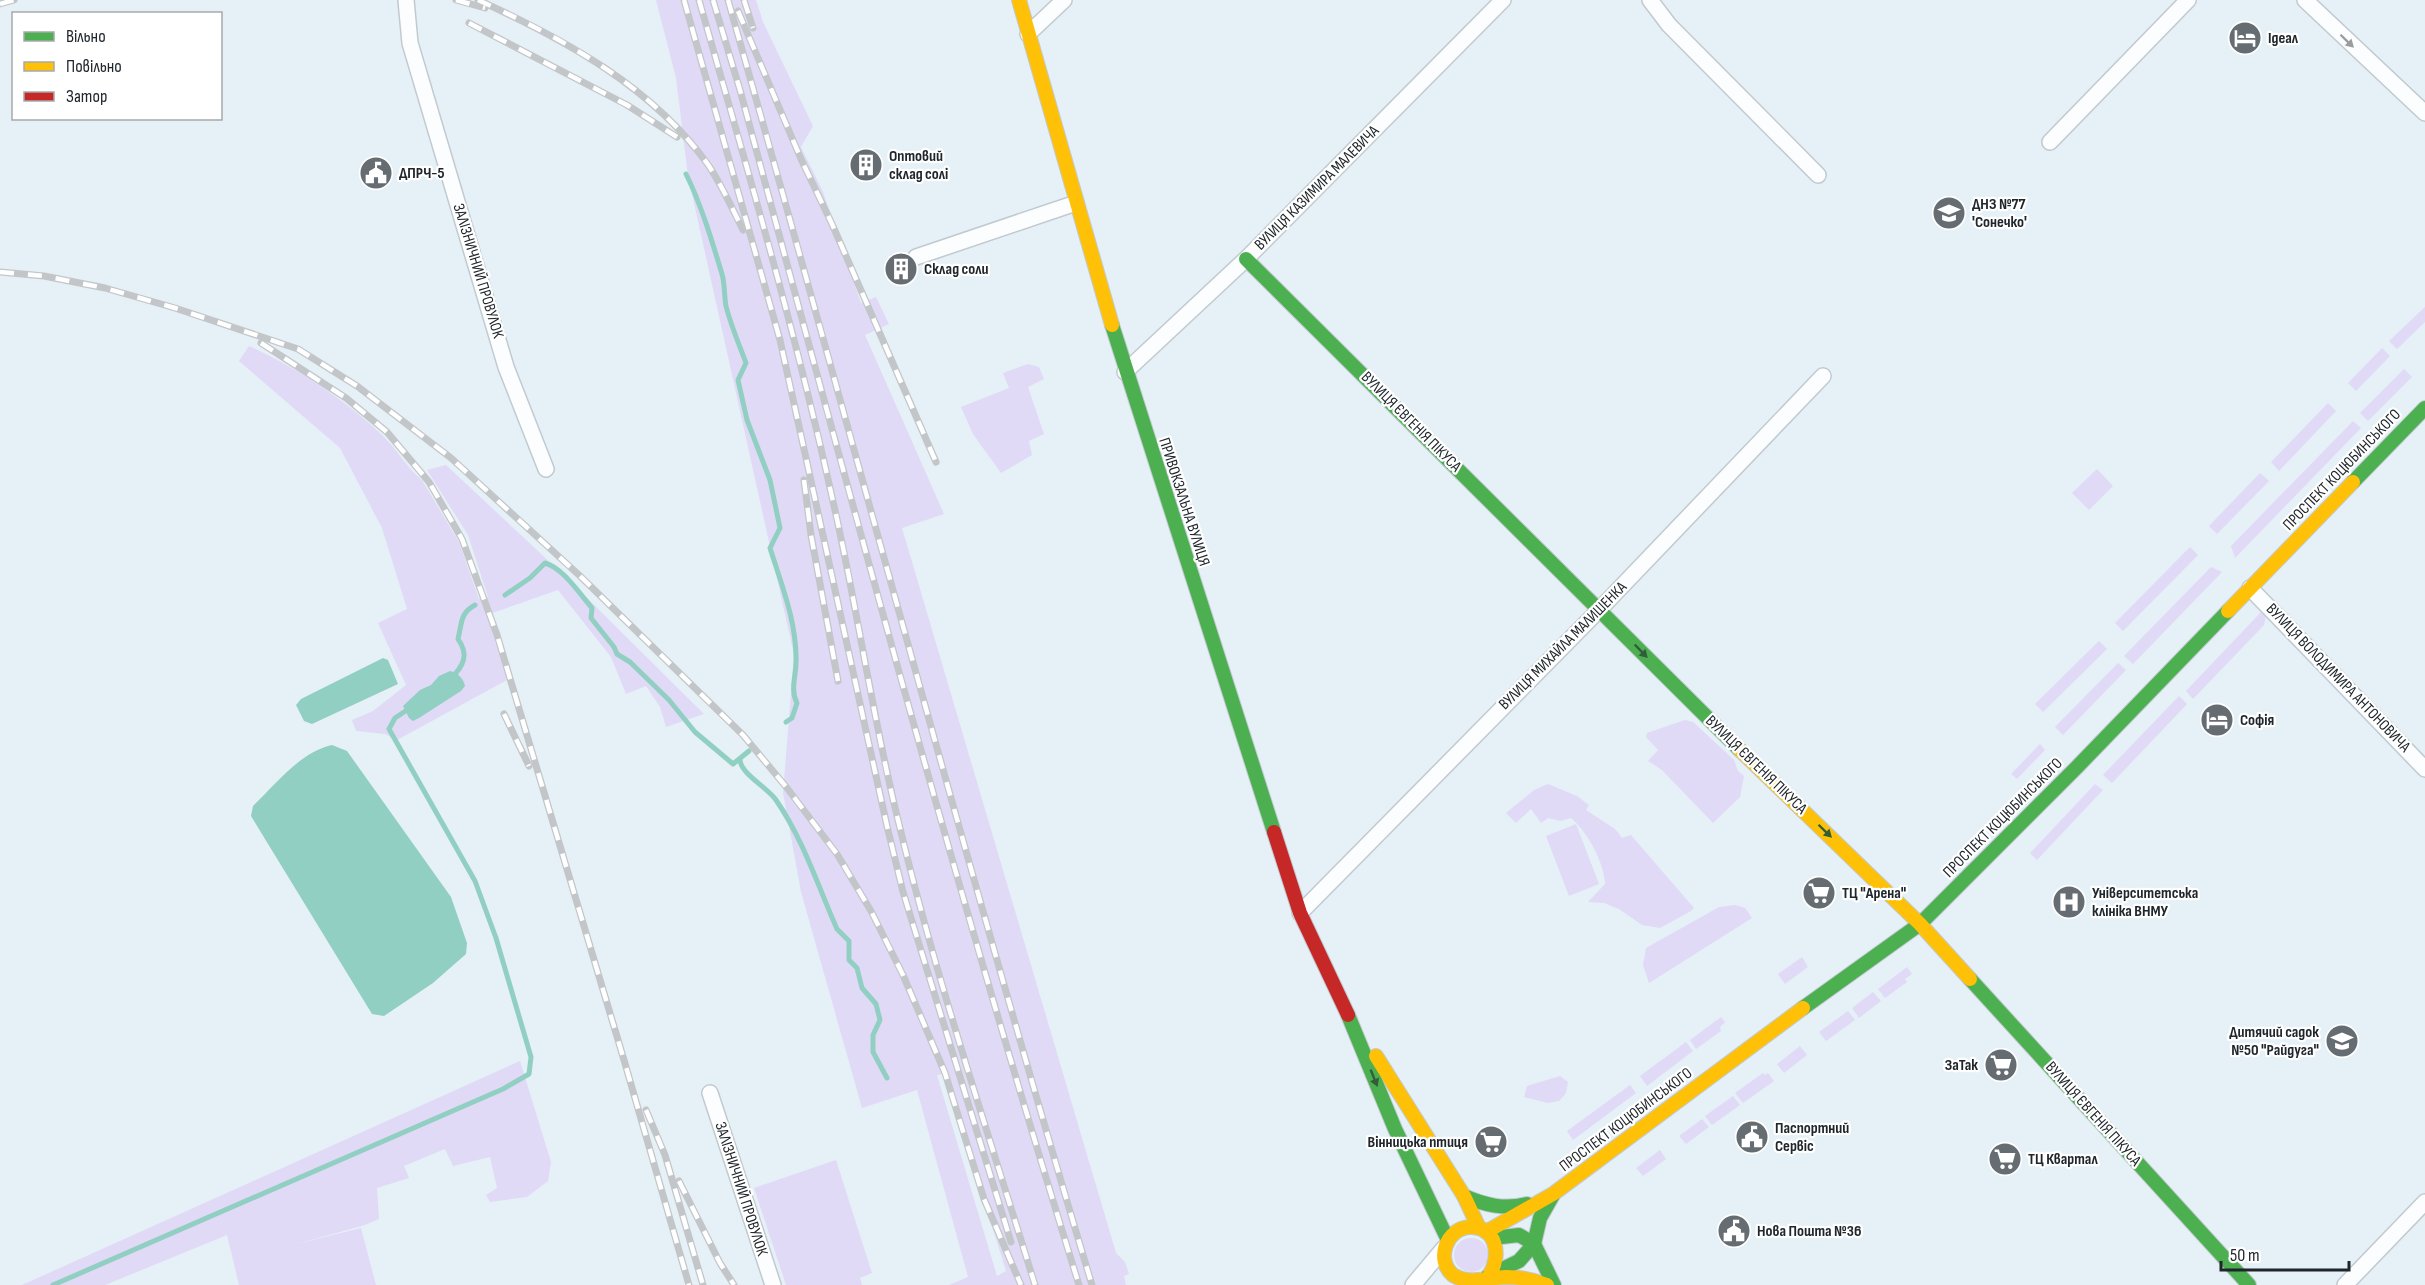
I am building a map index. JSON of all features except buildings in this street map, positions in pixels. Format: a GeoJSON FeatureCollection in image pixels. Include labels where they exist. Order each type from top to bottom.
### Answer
{"type":"FeatureCollection","features":[{"type":"Feature","properties":{"kind":"main road","name":"ПРИВОКЗАЛЬНА ВУЛИЦЯ"},"geometry":{"type":"LineString","coordinates":[[1019,0],[1125,372],[1300,914],[1344,1004]]}},
{"type":"Feature","properties":{"kind":"main road","name":"ВУЛИЦЯ ЄВГЕНІЯ ПІКУСА"},"geometry":{"type":"LineString","coordinates":[[1246,259],[1692,703],[1920,924],[2249,1285]]}},
{"type":"Feature","properties":{"kind":"main road","name":"ПРОСПЕКТ КОЦЮБИНСЬКОГО"},"geometry":{"type":"LineString","coordinates":[[1553,1194],[1831,987],[1920,924],[2069,775],[2425,408]]}},
{"type":"Feature","properties":{"kind":"main road"},"geometry":{"type":"LineString","coordinates":[[1344,1004],[1498,1252],[1498,1261],[1478,1280]]}},
{"type":"Feature","properties":{"kind":"main road"},"geometry":{"type":"LineString","coordinates":[[1344,1004],[1395,1129],[1446,1244],[1445,1265],[1449,1272],[1455,1278],[1478,1280],[1523,1278],[1547,1285]]}},
{"type":"Feature","properties":{"kind":"main road"},"geometry":{"type":"LineString","coordinates":[[1464,1196],[1496,1207],[1515,1208],[1553,1194]]}},
{"type":"Feature","properties":{"kind":"main road"},"geometry":{"type":"LineString","coordinates":[[1486,1233],[1553,1194]]}},
{"type":"Feature","properties":{"kind":"main road"},"geometry":{"type":"LineString","coordinates":[[1478,1280],[1519,1261],[1534,1244],[1540,1218],[1553,1194]]}},
{"type":"Feature","properties":{"kind":"main road"},"geometry":{"type":"LineString","coordinates":[[1446,1244],[1462,1228],[1486,1233],[1519,1235],[1534,1244],[1554,1285]]}},
{"type":"Feature","properties":{"kind":"street","name":"ЗАЛІЗНИЧНИЙ ПРОВУЛОК"},"geometry":{"type":"LineString","coordinates":[[406,0],[410,43],[506,367],[546,468]]}},
{"type":"Feature","properties":{"kind":"street"},"geometry":{"type":"LineString","coordinates":[[1028,34],[1064,0]]}},
{"type":"Feature","properties":{"kind":"street","name":"ВУЛИЦЯ КАЗИМИРА МАЛЕВИЧА"},"geometry":{"type":"LineString","coordinates":[[1125,372],[1246,259],[1503,0]]}},
{"type":"Feature","properties":{"kind":"street"},"geometry":{"type":"LineString","coordinates":[[1650,0],[1669,25],[1818,175]]}},
{"type":"Feature","properties":{"kind":"street"},"geometry":{"type":"LineString","coordinates":[[2050,142],[2188,0]]}},
{"type":"Feature","properties":{"kind":"street"},"geometry":{"type":"LineString","coordinates":[[2305,0],[2425,113]]}},
{"type":"Feature","properties":{"kind":"street"},"geometry":{"type":"LineString","coordinates":[[916,257],[1076,203]]}},
{"type":"Feature","properties":{"kind":"street","name":"ВУЛИЦЯ МИХАЙЛА МАЛИШЕНКА"},"geometry":{"type":"LineString","coordinates":[[1300,914],[1600,609],[1823,376]]}},
{"type":"Feature","properties":{"kind":"street","name":"ВУЛИЦЯ ВОЛОДИМИРА АНТОНОВИЧА"},"geometry":{"type":"LineString","coordinates":[[2250,588],[2425,769]]}},
{"type":"Feature","properties":{"kind":"street","name":"ЗАЛІЗНИЧНИЙ ПРОВУЛОК"},"geometry":{"type":"LineString","coordinates":[[710,1093],[773,1285]]}},
{"type":"Feature","properties":{"kind":"street"},"geometry":{"type":"LineString","coordinates":[[2350,1281],[2425,1202]]}},
{"type":"Feature","properties":{"kind":"street"},"geometry":{"type":"LineString","coordinates":[[1413,1285],[1446,1244]]}},
{"type":"Feature","properties":{"kind":"shaded area"},"geometry":{"type":"Polygon","coordinates":[[[656,0],[756,0],[763,22],[813,126],[801,147],[823,192],[861,303],[876,297],[889,324],[865,335],[944,514],[902,528],[1116,1253],[1125,1262],[1129,1274],[1124,1276],[1126,1285],[949,1285],[968,1277],[917,1090],[862,1108],[801,892],[783,793],[794,655],[688,176],[676,78],[656,0]],[[945,1074],[937,1075],[997,1276],[1006,1271],[945,1074]]]}},
{"type":"Feature","properties":{"kind":"shaded area"},"geometry":{"type":"Polygon","coordinates":[[[2425,307],[2425,322],[2397,349],[2389,341],[2425,307]]]}},
{"type":"Feature","properties":{"kind":"shaded area"},"geometry":{"type":"Polygon","coordinates":[[[249,346],[319,385],[352,409],[387,440],[422,480],[459,542],[479,599],[488,597],[468,535],[427,470],[446,465],[569,580],[704,714],[666,727],[660,707],[646,686],[626,694],[611,657],[558,590],[487,615],[507,680],[397,740],[385,734],[356,731],[352,720],[373,711],[406,685],[378,623],[407,609],[382,528],[340,448],[239,361],[249,346]]]}},
{"type":"Feature","properties":{"kind":"shaded area"},"geometry":{"type":"Polygon","coordinates":[[[2382,348],[2390,356],[2356,391],[2348,383],[2382,348]]]}},
{"type":"Feature","properties":{"kind":"shaded area"},"geometry":{"type":"Polygon","coordinates":[[[1028,364],[1039,367],[1044,379],[1028,387],[1044,434],[1029,441],[1032,455],[1001,473],[973,434],[961,407],[1009,388],[1003,373],[1028,364]]]}},
{"type":"Feature","properties":{"kind":"shaded area"},"geometry":{"type":"Polygon","coordinates":[[[2404,369],[2412,377],[2368,421],[2360,413],[2404,369]]]}},
{"type":"Feature","properties":{"kind":"shaded area"},"geometry":{"type":"Polygon","coordinates":[[[2328,403],[2336,411],[2279,471],[2271,462],[2328,403]]]}},
{"type":"Feature","properties":{"kind":"shaded area"},"geometry":{"type":"Polygon","coordinates":[[[2353,421],[2361,428],[2235,558],[2231,546],[2353,421]]]}},
{"type":"Feature","properties":{"kind":"shaded area"},"geometry":{"type":"Polygon","coordinates":[[[2097,469],[2113,486],[2089,510],[2072,493],[2097,469]]]}},
{"type":"Feature","properties":{"kind":"shaded area"},"geometry":{"type":"Polygon","coordinates":[[[2260,473],[2269,481],[2217,534],[2209,526],[2260,473]]]}},
{"type":"Feature","properties":{"kind":"shaded area"},"geometry":{"type":"Polygon","coordinates":[[[2190,547],[2198,555],[2123,631],[2115,623],[2190,547]]]}},
{"type":"Feature","properties":{"kind":"shaded area"},"geometry":{"type":"Polygon","coordinates":[[[2211,567],[2222,572],[2133,664],[2124,656],[2211,567]]]}},
{"type":"Feature","properties":{"kind":"shaded area"},"geometry":{"type":"Polygon","coordinates":[[[2263,610],[2266,615],[2264,625],[2193,699],[2186,691],[2263,610]]]}},
{"type":"Feature","properties":{"kind":"shaded area"},"geometry":{"type":"Polygon","coordinates":[[[2099,641],[2107,649],[2043,712],[2035,704],[2099,641]]]}},
{"type":"Feature","properties":{"kind":"shaded area"},"geometry":{"type":"Polygon","coordinates":[[[383,658],[388,660],[398,684],[312,724],[304,721],[296,705],[301,699],[383,658]]]}},
{"type":"Feature","properties":{"kind":"shaded area"},"geometry":{"type":"Polygon","coordinates":[[[2118,663],[2126,670],[2063,735],[2055,727],[2118,663]]]}},
{"type":"Feature","properties":{"kind":"shaded area"},"geometry":{"type":"Polygon","coordinates":[[[450,671],[458,674],[463,681],[465,686],[461,691],[419,718],[413,721],[409,718],[403,706],[420,690],[450,671]]]}},
{"type":"Feature","properties":{"kind":"shaded area"},"geometry":{"type":"Polygon","coordinates":[[[2179,696],[2187,704],[2112,783],[2103,775],[2179,696]]]}},
{"type":"Feature","properties":{"kind":"shaded area"},"geometry":{"type":"Polygon","coordinates":[[[1685,720],[1693,722],[1734,760],[1738,771],[1744,776],[1740,797],[1713,823],[1662,770],[1648,761],[1658,750],[1646,737],[1647,733],[1685,720]]]}},
{"type":"Feature","properties":{"kind":"shaded area"},"geometry":{"type":"Polygon","coordinates":[[[2040,744],[2045,750],[2017,779],[2011,774],[2040,744]]]}},
{"type":"Feature","properties":{"kind":"shaded area"},"geometry":{"type":"Polygon","coordinates":[[[332,745],[347,751],[451,897],[467,943],[466,954],[433,983],[384,1016],[372,1014],[251,816],[253,806],[289,770],[309,754],[332,745]]]}},
{"type":"Feature","properties":{"kind":"shaded area"},"geometry":{"type":"Polygon","coordinates":[[[1548,784],[1577,796],[1589,805],[1586,810],[1615,829],[1622,838],[1631,835],[1694,908],[1660,928],[1642,925],[1619,909],[1604,903],[1588,902],[1605,884],[1604,875],[1594,848],[1577,824],[1571,818],[1561,821],[1548,818],[1541,823],[1531,809],[1516,823],[1506,813],[1534,790],[1548,784]]]}},
{"type":"Feature","properties":{"kind":"shaded area"},"geometry":{"type":"Polygon","coordinates":[[[2095,784],[2103,790],[2037,860],[2030,853],[2095,784]]]}},
{"type":"Feature","properties":{"kind":"shaded area"},"geometry":{"type":"Polygon","coordinates":[[[1576,824],[1599,884],[1569,896],[1546,836],[1576,824]]]}},
{"type":"Feature","properties":{"kind":"shaded area"},"geometry":{"type":"Polygon","coordinates":[[[1735,905],[1745,908],[1752,918],[1649,983],[1643,965],[1646,948],[1719,907],[1735,905]]]}},
{"type":"Feature","properties":{"kind":"shaded area"},"geometry":{"type":"Polygon","coordinates":[[[1802,957],[1808,967],[1785,984],[1778,974],[1802,957]]]}},
{"type":"Feature","properties":{"kind":"shaded area"},"geometry":{"type":"Polygon","coordinates":[[[1907,967],[1912,974],[1905,979],[1907,982],[1885,998],[1878,989],[1907,967]]]}},
{"type":"Feature","properties":{"kind":"shaded area"},"geometry":{"type":"Polygon","coordinates":[[[1873,992],[1881,1001],[1859,1018],[1852,1008],[1873,992]]]}},
{"type":"Feature","properties":{"kind":"shaded area"},"geometry":{"type":"Polygon","coordinates":[[[1848,1011],[1855,1020],[1826,1041],[1819,1032],[1848,1011]]]}},
{"type":"Feature","properties":{"kind":"shaded area"},"geometry":{"type":"Polygon","coordinates":[[[1721,1017],[1725,1022],[1720,1027],[1721,1031],[1696,1049],[1690,1040],[1721,1017]]]}},
{"type":"Feature","properties":{"kind":"shaded area"},"geometry":{"type":"Polygon","coordinates":[[[1686,1042],[1693,1051],[1647,1086],[1640,1076],[1686,1042]]]}},
{"type":"Feature","properties":{"kind":"shaded area"},"geometry":{"type":"Polygon","coordinates":[[[1800,1046],[1807,1055],[1784,1073],[1777,1064],[1800,1046]]]}},
{"type":"Feature","properties":{"kind":"shaded area"},"geometry":{"type":"Polygon","coordinates":[[[520,1061],[551,1162],[548,1181],[527,1197],[490,1202],[486,1195],[497,1188],[490,1157],[453,1166],[445,1149],[404,1166],[409,1178],[377,1188],[379,1219],[296,1244],[361,1228],[376,1285],[239,1285],[227,1235],[105,1285],[22,1285],[520,1061]]]}},
{"type":"Feature","properties":{"kind":"shaded area"},"geometry":{"type":"Polygon","coordinates":[[[1763,1073],[1765,1075],[1768,1073],[1774,1081],[1743,1103],[1735,1093],[1763,1073]]]}},
{"type":"Feature","properties":{"kind":"shaded area"},"geometry":{"type":"Polygon","coordinates":[[[1560,1076],[1568,1082],[1566,1093],[1559,1101],[1548,1103],[1524,1097],[1527,1086],[1560,1076]]]}},
{"type":"Feature","properties":{"kind":"shaded area"},"geometry":{"type":"Polygon","coordinates":[[[1630,1085],[1636,1093],[1573,1140],[1567,1131],[1630,1085]]]}},
{"type":"Feature","properties":{"kind":"shaded area"},"geometry":{"type":"Polygon","coordinates":[[[1733,1096],[1740,1105],[1712,1125],[1705,1116],[1733,1096]]]}},
{"type":"Feature","properties":{"kind":"shaded area"},"geometry":{"type":"Polygon","coordinates":[[[1702,1119],[1709,1127],[1686,1144],[1679,1136],[1702,1119]]]}},
{"type":"Feature","properties":{"kind":"shaded area"},"geometry":{"type":"Polygon","coordinates":[[[1660,1150],[1666,1159],[1643,1176],[1636,1168],[1660,1150]]]}},
{"type":"Feature","properties":{"kind":"shaded area"},"geometry":{"type":"Polygon","coordinates":[[[836,1160],[872,1273],[860,1278],[862,1285],[786,1285],[754,1188],[836,1160]]]}},
{"type":"Feature","properties":{"kind":"shaded area"},"geometry":{"type":"Polygon","coordinates":[[[1471,1238],[1483,1243],[1488,1255],[1483,1267],[1471,1272],[1459,1267],[1454,1255],[1459,1243],[1471,1238]]]}},
{"type":"Feature","properties":{"kind":"waterway"},"geometry":{"type":"LineString","coordinates":[[686,174],[710,236],[723,278],[728,313],[746,363],[738,380],[747,420],[770,480],[780,528],[770,548],[788,605],[796,647],[794,688],[797,703],[792,718],[786,722]]}},
{"type":"Feature","properties":{"kind":"waterway"},"geometry":{"type":"LineString","coordinates":[[505,595],[530,578],[545,563],[552,566],[570,582],[592,608],[591,618],[617,654],[630,662],[669,700],[695,732],[733,764],[749,751]]}},
{"type":"Feature","properties":{"kind":"waterway"},"geometry":{"type":"LineString","coordinates":[[451,678],[464,660],[458,639],[462,619],[475,605]]}},
{"type":"Feature","properties":{"kind":"waterway"},"geometry":{"type":"LineString","coordinates":[[53,1285],[503,1089],[529,1074],[531,1057],[496,938],[475,881],[389,729],[395,718],[410,708]]}},
{"type":"Feature","properties":{"kind":"waterway"},"geometry":{"type":"LineString","coordinates":[[740,760],[750,776],[772,795],[786,815],[837,929],[849,941],[849,960],[857,968],[862,988],[876,1004],[880,1020],[873,1035],[873,1052],[887,1078]]}},
{"type":"Feature","properties":{"kind":"railway"},"geometry":{"type":"LineString","coordinates":[[0,4],[14,0]]}},
{"type":"Feature","properties":{"kind":"railway"},"geometry":{"type":"LineString","coordinates":[[456,0],[485,8]]}},
{"type":"Feature","properties":{"kind":"railway"},"geometry":{"type":"LineString","coordinates":[[478,0],[574,49],[605,68],[661,112],[687,138],[709,166],[743,230]]}},
{"type":"Feature","properties":{"kind":"railway"},"geometry":{"type":"LineString","coordinates":[[684,0],[780,340],[903,892],[1011,1242]]}},
{"type":"Feature","properties":{"kind":"railway"},"geometry":{"type":"LineString","coordinates":[[699,0],[769,247],[818,434],[841,538],[889,783],[929,940],[1035,1285]]}},
{"type":"Feature","properties":{"kind":"railway"},"geometry":{"type":"LineString","coordinates":[[713,0],[740,90],[946,838],[1079,1285]]}},
{"type":"Feature","properties":{"kind":"railway"},"geometry":{"type":"LineString","coordinates":[[728,0],[953,804],[1092,1285]]}},
{"type":"Feature","properties":{"kind":"railway"},"geometry":{"type":"LineString","coordinates":[[744,0],[753,28]]}},
{"type":"Feature","properties":{"kind":"railway"},"geometry":{"type":"LineString","coordinates":[[738,11],[801,159],[832,224],[936,462]]}},
{"type":"Feature","properties":{"kind":"railway"},"geometry":{"type":"LineString","coordinates":[[469,23],[627,105],[677,137]]}},
{"type":"Feature","properties":{"kind":"railway"},"geometry":{"type":"LineString","coordinates":[[0,272],[44,276],[105,288],[175,308],[298,349],[357,386],[451,458],[579,575],[743,735],[837,854],[871,911],[903,975],[945,1073],[984,1199],[1021,1285]]}},
{"type":"Feature","properties":{"kind":"railway"},"geometry":{"type":"LineString","coordinates":[[261,343],[346,398],[387,432],[429,482],[462,539],[497,635],[689,1285]]}},
{"type":"Feature","properties":{"kind":"railway"},"geometry":{"type":"LineString","coordinates":[[804,480],[811,535],[838,681]]}},
{"type":"Feature","properties":{"kind":"railway"},"geometry":{"type":"LineString","coordinates":[[504,714],[529,766]]}},
{"type":"Feature","properties":{"kind":"railway"},"geometry":{"type":"LineString","coordinates":[[646,1110],[665,1155],[703,1285]]}},
{"type":"Feature","properties":{"kind":"railway"},"geometry":{"type":"LineString","coordinates":[[679,1181],[720,1263],[734,1285]]}},
{"type":"Feature","properties":{"kind":"traffic: fast"},"geometry":{"type":"LineString","coordinates":[[1246,259],[1739,749]]}},
{"type":"Feature","properties":{"kind":"traffic: fast"},"geometry":{"type":"LineString","coordinates":[[1112,325],[1274,832]]}},
{"type":"Feature","properties":{"kind":"traffic: fast"},"geometry":{"type":"LineString","coordinates":[[2353,482],[2425,408]]}},
{"type":"Feature","properties":{"kind":"traffic: fast"},"geometry":{"type":"LineString","coordinates":[[1803,1008],[1920,924],[2228,611]]}},
{"type":"Feature","properties":{"kind":"traffic: fast"},"geometry":{"type":"LineString","coordinates":[[1970,979],[2249,1285]]}},
{"type":"Feature","properties":{"kind":"traffic: fast"},"geometry":{"type":"LineString","coordinates":[[1348,1015],[1395,1129],[1448,1240]]}},
{"type":"Feature","properties":{"kind":"traffic: fast"},"geometry":{"type":"LineString","coordinates":[[1488,1276],[1519,1261],[1534,1244],[1540,1218],[1553,1195]]}},
{"type":"Feature","properties":{"kind":"traffic: fast"},"geometry":{"type":"LineString","coordinates":[[1464,1196],[1495,1206],[1510,1207],[1527,1204]]}},
{"type":"Feature","properties":{"kind":"traffic: fast"},"geometry":{"type":"LineString","coordinates":[[1493,1238],[1519,1235],[1534,1244],[1554,1285]]}},
{"type":"Feature","properties":{"kind":"traffic: slow"},"geometry":{"type":"LineString","coordinates":[[1019,0],[1112,325]]}},
{"type":"Feature","properties":{"kind":"traffic: slow"},"geometry":{"type":"LineString","coordinates":[[2228,611],[2353,482]]}},
{"type":"Feature","properties":{"kind":"traffic: slow"},"geometry":{"type":"LineString","coordinates":[[1739,749],[1920,924],[1970,979]]}},
{"type":"Feature","properties":{"kind":"traffic: slow"},"geometry":{"type":"LineString","coordinates":[[1486,1232],[1553,1194],[1803,1008]]}},
{"type":"Feature","properties":{"kind":"traffic: slow"},"geometry":{"type":"LineString","coordinates":[[1376,1056],[1464,1196],[1479,1228]]}},
{"type":"Feature","properties":{"kind":"traffic: slow"},"geometry":{"type":"LineString","coordinates":[[1490,1274],[1496,1251],[1486,1231],[1470,1227],[1455,1233],[1449,1239],[1444,1253],[1448,1269],[1453,1275],[1465,1280],[1517,1278],[1547,1285]]}},
{"type":"Feature","properties":{"kind":"traffic: jam"},"geometry":{"type":"LineString","coordinates":[[1274,832],[1300,913],[1348,1015]]}},
{"type":"Feature","properties":{"kind":"place","name":"Ідеал"},"geometry":{"type":"Point","coordinates":[2245,38]}},
{"type":"Feature","properties":{"kind":"place","name":"Оптовий склад солі"},"geometry":{"type":"Point","coordinates":[866,165]}},
{"type":"Feature","properties":{"kind":"place","name":"ДПРЧ-5"},"geometry":{"type":"Point","coordinates":[376,173]}},
{"type":"Feature","properties":{"kind":"place","name":"ДНЗ №77 'Сонечко'"},"geometry":{"type":"Point","coordinates":[1949,213]}},
{"type":"Feature","properties":{"kind":"place","name":"Склад соли"},"geometry":{"type":"Point","coordinates":[901,269]}},
{"type":"Feature","properties":{"kind":"place","name":"Софія"},"geometry":{"type":"Point","coordinates":[2217,720]}},
{"type":"Feature","properties":{"kind":"place","name":"ТЦ \"Арена\""},"geometry":{"type":"Point","coordinates":[1819,893]}},
{"type":"Feature","properties":{"kind":"place","name":"Університетська клініка ВНМУ"},"geometry":{"type":"Point","coordinates":[2069,902]}},
{"type":"Feature","properties":{"kind":"place","name":"Дитячий садок №50 \"Райдуга\""},"geometry":{"type":"Point","coordinates":[2342,1041]}},
{"type":"Feature","properties":{"kind":"place","name":"ЗаТак"},"geometry":{"type":"Point","coordinates":[2001,1065]}},
{"type":"Feature","properties":{"kind":"place","name":"Паспортний Сервіс"},"geometry":{"type":"Point","coordinates":[1752,1137]}},
{"type":"Feature","properties":{"kind":"place","name":"Вінницька птиця"},"geometry":{"type":"Point","coordinates":[1491,1142]}},
{"type":"Feature","properties":{"kind":"place","name":"ТЦ Квартал"},"geometry":{"type":"Point","coordinates":[2005,1159]}},
{"type":"Feature","properties":{"kind":"place","name":"Нова Пошта №36"},"geometry":{"type":"Point","coordinates":[1734,1231]}}]}
